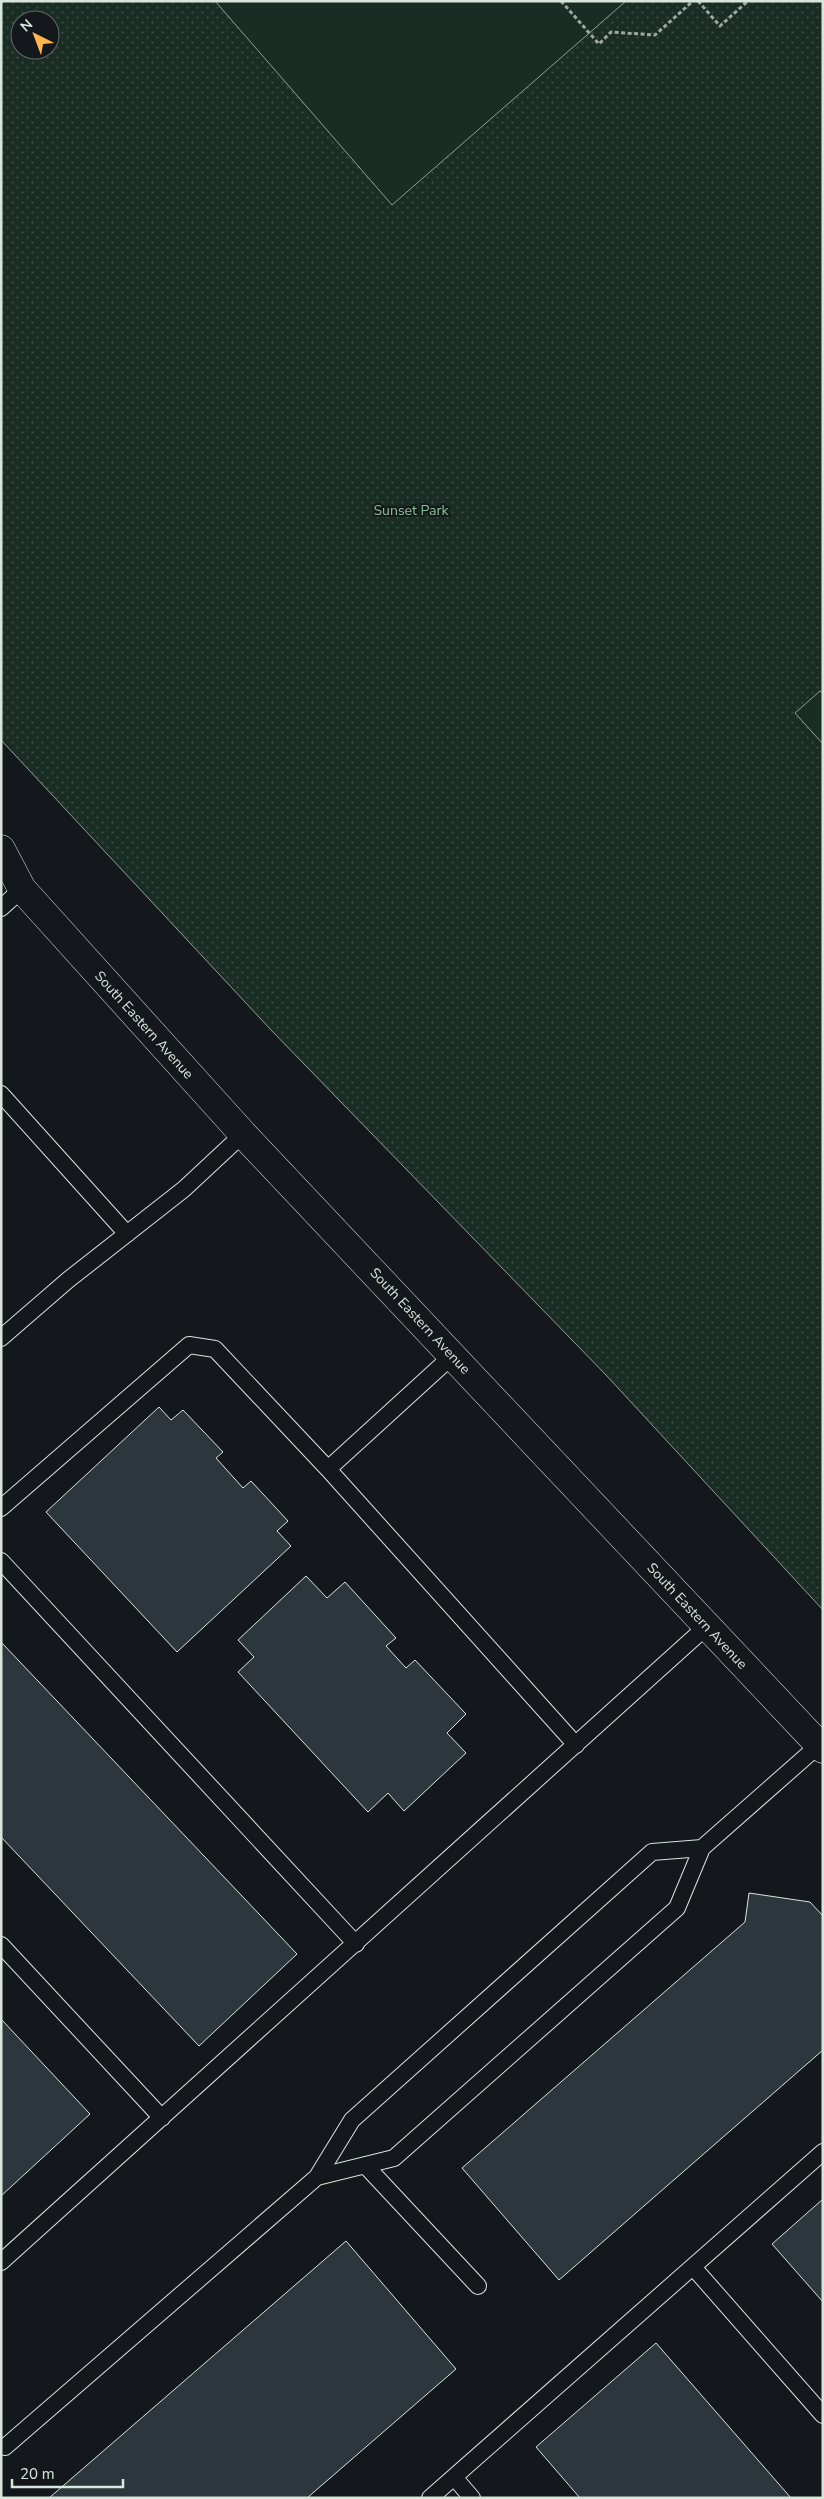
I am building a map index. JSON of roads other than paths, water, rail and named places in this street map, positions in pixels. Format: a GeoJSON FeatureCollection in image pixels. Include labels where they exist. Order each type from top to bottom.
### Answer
{"type":"FeatureCollection","features":[{"type":"Feature","properties":{"kind":"main road","name":"South Eastern Avenue"},"geometry":{"type":"LineString","coordinates":[[1,849],[12,883],[243,1134],[821,1747]]}},
{"type":"Feature","properties":{"kind":"lane"},"geometry":{"type":"LineString","coordinates":[[1,908],[12,883]]}},
{"type":"Feature","properties":{"kind":"lane"},"geometry":{"type":"LineString","coordinates":[[1,1094],[127,1234]]}},
{"type":"Feature","properties":{"kind":"lane"},"geometry":{"type":"LineString","coordinates":[[1,1338],[68,1280],[184,1189],[243,1134]]}},
{"type":"Feature","properties":{"kind":"lane"},"geometry":{"type":"LineString","coordinates":[[1,1508],[189,1345],[215,1349],[328,1469],[576,1745]]}},
{"type":"Feature","properties":{"kind":"lane"},"geometry":{"type":"LineString","coordinates":[[328,1469],[452,1356]]}},
{"type":"Feature","properties":{"kind":"lane"},"geometry":{"type":"LineString","coordinates":[[1,1560],[356,1944]]}},
{"type":"Feature","properties":{"kind":"lane"},"geometry":{"type":"LineString","coordinates":[[1,2262],[356,1944],[706,1626]]}},
{"type":"Feature","properties":{"kind":"lane"},"geometry":{"type":"LineString","coordinates":[[317,2177],[394,2158],[677,1908],[702,1848],[821,1747]]}},
{"type":"Feature","properties":{"kind":"lane"},"geometry":{"type":"LineString","coordinates":[[6,2447],[317,2177],[352,2120],[652,1852],[702,1848]]}},
{"type":"Feature","properties":{"kind":"lane"},"geometry":{"type":"LineString","coordinates":[[1,1945],[162,2118]]}},
{"type":"Feature","properties":{"kind":"lane"},"geometry":{"type":"LineString","coordinates":[[430,2498],[823,2152]]}},
{"type":"Feature","properties":{"kind":"lane"},"geometry":{"type":"LineString","coordinates":[[365,2165],[478,2286]]}},
{"type":"Feature","properties":{"kind":"lane"},"geometry":{"type":"LineString","coordinates":[[693,2267],[823,2415]]}},
{"type":"Feature","properties":{"kind":"lane"},"geometry":{"type":"LineString","coordinates":[[454,2476],[472,2498]]}},
{"type":"Feature","properties":{"kind":"park label","name":"Sunset Park"},"geometry":{"type":"Point","coordinates":[411,510]}}]}
